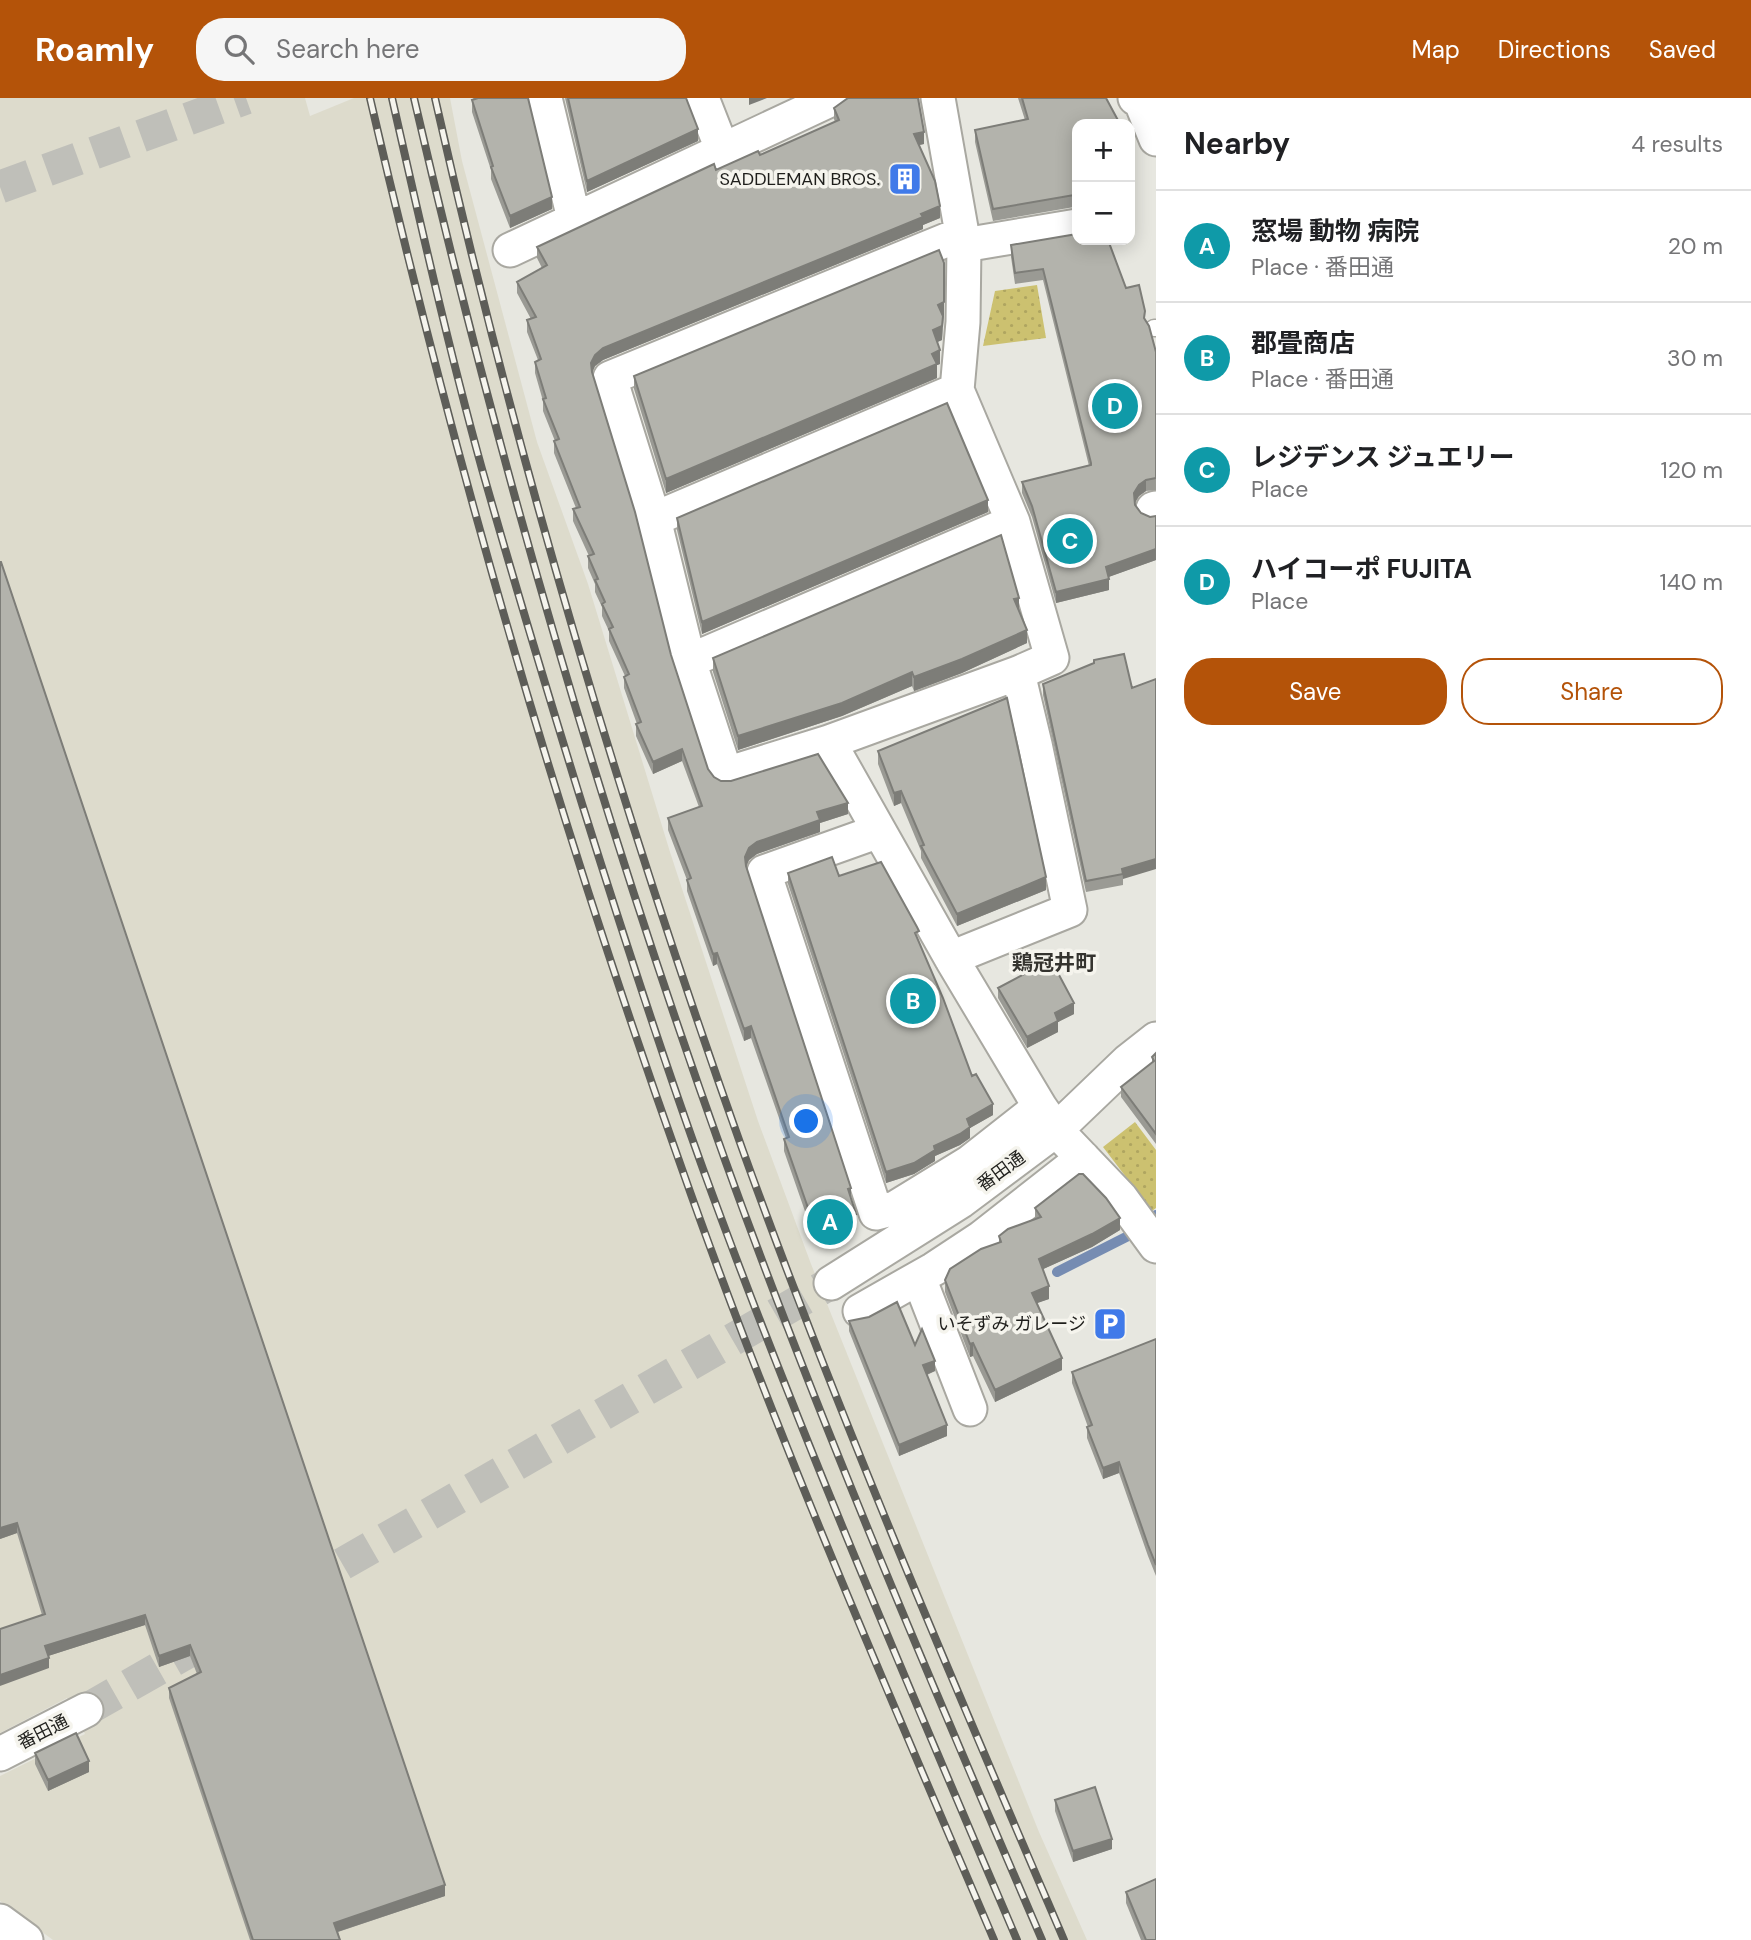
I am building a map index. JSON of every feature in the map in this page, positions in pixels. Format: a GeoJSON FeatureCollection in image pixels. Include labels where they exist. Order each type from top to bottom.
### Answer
{"type":"FeatureCollection","features":[{"type":"Feature","properties":{"kind":"street"},"geometry":{"type":"LineString","coordinates":[[702,98],[722,149]]}},
{"type":"Feature","properties":{"kind":"street"},"geometry":{"type":"LineString","coordinates":[[510,250],[834,98]]}},
{"type":"Feature","properties":{"kind":"street"},"geometry":{"type":"LineString","coordinates":[[938,98],[962,239],[963,322],[957,390],[1013,522],[1052,658],[829,742],[726,774],[690,661],[654,519],[610,378],[962,239],[1072,227]]}},
{"type":"Feature","properties":{"kind":"street"},"geometry":{"type":"LineString","coordinates":[[548,99],[574,219]]}},
{"type":"Feature","properties":{"kind":"street"},"geometry":{"type":"LineString","coordinates":[[1141,99],[1156,139]]}},
{"type":"Feature","properties":{"kind":"street"},"geometry":{"type":"LineString","coordinates":[[654,519],[957,390]]}},
{"type":"Feature","properties":{"kind":"street"},"geometry":{"type":"LineString","coordinates":[[690,661],[1013,522]]}},
{"type":"Feature","properties":{"kind":"street"},"geometry":{"type":"LineString","coordinates":[[951,958],[1070,911],[1018,673]]}},
{"type":"Feature","properties":{"kind":"street"},"geometry":{"type":"LineString","coordinates":[[829,742],[951,958],[1048,1119],[1121,1198],[1156,1246]]}},
{"type":"Feature","properties":{"kind":"street"},"geometry":{"type":"LineString","coordinates":[[879,831],[764,872],[876,1213],[895,1208],[1048,1119]]}},
{"type":"Feature","properties":{"kind":"street","name":"番田通"},"geometry":{"type":"LineString","coordinates":[[831,1283],[961,1201],[1048,1119],[1156,1039]]}},
{"type":"Feature","properties":{"kind":"street"},"geometry":{"type":"LineString","coordinates":[[860,1311],[919,1278],[981,1238],[1083,1158]]}},
{"type":"Feature","properties":{"kind":"street"},"geometry":{"type":"LineString","coordinates":[[919,1278],[970,1409]]}},
{"type":"Feature","properties":{"kind":"street","name":"番田通"},"geometry":{"type":"LineString","coordinates":[[0,1754],[86,1710]]}},
{"type":"Feature","properties":{"kind":"street"},"geometry":{"type":"LineString","coordinates":[[0,1921],[26,1940]]}},
{"type":"Feature","properties":{"kind":"shaded area"},"geometry":{"type":"Polygon","coordinates":[[[0,98],[305,98],[310,116],[354,98],[450,98],[462,161],[537,442],[588,584],[670,852],[758,1121],[811,1264],[1039,1832],[1087,1940],[53,1940],[0,1901],[0,1776],[85,1734],[67,1698],[0,1733],[0,98]]]}},
{"type":"Feature","properties":{"kind":"shaded area"},"geometry":{"type":"Polygon","coordinates":[[[1037,285],[1046,338],[983,346],[995,291],[1037,285]]]}},
{"type":"Feature","properties":{"kind":"shaded area"},"geometry":{"type":"Polygon","coordinates":[[[1135,1122],[1156,1150],[1156,1208],[1152,1211],[1103,1147],[1135,1122]]]}},
{"type":"Feature","properties":{"kind":"building"},"geometry":{"type":"Polygon","coordinates":[[[528,98],[552,197],[510,216],[491,167],[493,166],[472,100],[528,98]]]}},
{"type":"Feature","properties":{"kind":"building"},"geometry":{"type":"Polygon","coordinates":[[[568,98],[686,98],[698,129],[587,181],[568,98]]]}},
{"type":"Feature","properties":{"kind":"building"},"geometry":{"type":"Polygon","coordinates":[[[848,98],[918,98],[924,132],[914,134],[935,181],[940,206],[921,214],[923,217],[603,348],[591,363],[635,512],[671,655],[708,769],[721,781],[731,781],[818,754],[848,803],[817,812],[820,820],[757,842],[749,848],[745,857],[851,1188],[848,1189],[856,1214],[815,1228],[784,1139],[789,1137],[751,1026],[744,1029],[717,953],[713,954],[687,880],[691,878],[668,818],[702,806],[682,749],[653,762],[636,724],[641,722],[624,677],[629,674],[609,629],[613,627],[602,604],[605,602],[588,556],[594,554],[573,509],[580,507],[554,441],[559,439],[543,399],[546,398],[535,362],[541,359],[527,320],[536,317],[517,282],[547,265],[537,247],[714,164],[716,170],[758,151],[760,155],[839,120],[834,108],[848,98]]]}},
{"type":"Feature","properties":{"kind":"building"},"geometry":{"type":"Polygon","coordinates":[[[1022,98],[1106,98],[1117,119],[1072,119],[1072,195],[993,209],[975,130],[1028,119],[1022,98]]]}},
{"type":"Feature","properties":{"kind":"building"},"geometry":{"type":"Polygon","coordinates":[[[1072,235],[1072,245],[1110,245],[1126,288],[1139,285],[1144,318],[1156,352],[1156,478],[1146,480],[1134,493],[1135,505],[1141,513],[1150,517],[1156,516],[1156,549],[1106,567],[1109,579],[1056,592],[1032,506],[1022,482],[1091,463],[1043,269],[1015,273],[1011,245],[1072,235]]]}},
{"type":"Feature","properties":{"kind":"building"},"geometry":{"type":"Polygon","coordinates":[[[939,250],[944,263],[944,302],[938,305],[943,316],[942,326],[933,330],[940,350],[932,354],[937,364],[666,479],[634,376],[939,250]]]}},
{"type":"Feature","properties":{"kind":"building"},"geometry":{"type":"Polygon","coordinates":[[[947,403],[988,500],[702,622],[677,518],[947,403]]]}},
{"type":"Feature","properties":{"kind":"building"},"geometry":{"type":"Polygon","coordinates":[[[1001,535],[1019,598],[1014,599],[1027,630],[914,677],[912,672],[842,703],[738,736],[713,658],[1001,535]]]}},
{"type":"Feature","properties":{"kind":"building"},"geometry":{"type":"Polygon","coordinates":[[[0,562],[445,1885],[334,1923],[340,1940],[253,1940],[169,1688],[201,1672],[190,1645],[159,1656],[145,1615],[45,1646],[49,1658],[0,1675],[0,1629],[45,1614],[17,1523],[0,1528],[0,562]]]}},
{"type":"Feature","properties":{"kind":"building"},"geometry":{"type":"Polygon","coordinates":[[[1124,654],[1132,688],[1156,679],[1156,859],[1122,869],[1123,874],[1086,881],[1043,684],[1094,663],[1094,660],[1124,654]]]}},
{"type":"Feature","properties":{"kind":"building"},"geometry":{"type":"Polygon","coordinates":[[[1007,698],[1046,877],[957,914],[921,846],[924,845],[901,791],[894,793],[878,751],[1007,698]]]}},
{"type":"Feature","properties":{"kind":"building"},"geometry":{"type":"Polygon","coordinates":[[[832,857],[839,876],[881,862],[919,931],[915,933],[972,1076],[976,1074],[993,1104],[967,1119],[970,1127],[934,1146],[935,1150],[914,1163],[886,1172],[788,873],[832,857]]]}},
{"type":"Feature","properties":{"kind":"building"},"geometry":{"type":"Polygon","coordinates":[[[1051,960],[1074,1003],[1055,1013],[1058,1021],[1027,1037],[998,988],[1051,960]]]}},
{"type":"Feature","properties":{"kind":"building"},"geometry":{"type":"Polygon","coordinates":[[[1156,1053],[1156,1134],[1121,1087],[1154,1061],[1152,1057],[1156,1053]]]}},
{"type":"Feature","properties":{"kind":"building"},"geometry":{"type":"Polygon","coordinates":[[[1079,1174],[1083,1174],[1106,1198],[1120,1218],[1039,1259],[1049,1286],[1032,1293],[1062,1358],[995,1390],[973,1343],[970,1344],[945,1280],[950,1269],[981,1249],[1001,1242],[999,1236],[1008,1229],[1041,1217],[1035,1208],[1079,1174]]]}},
{"type":"Feature","properties":{"kind":"building"},"geometry":{"type":"Polygon","coordinates":[[[897,1302],[915,1345],[922,1329],[935,1361],[923,1365],[947,1425],[899,1445],[849,1321],[869,1317],[897,1302]]]}},
{"type":"Feature","properties":{"kind":"building"},"geometry":{"type":"Polygon","coordinates":[[[1156,1339],[1156,1565],[1119,1462],[1103,1468],[1087,1427],[1092,1425],[1072,1372],[1156,1339]]]}},
{"type":"Feature","properties":{"kind":"building"},"geometry":{"type":"Polygon","coordinates":[[[76,1733],[89,1761],[48,1780],[35,1753],[76,1733]]]}},
{"type":"Feature","properties":{"kind":"building"},"geometry":{"type":"Polygon","coordinates":[[[1095,1787],[1112,1839],[1073,1851],[1055,1800],[1095,1787]]]}},
{"type":"Feature","properties":{"kind":"building"},"geometry":{"type":"Polygon","coordinates":[[[1156,1879],[1156,1940],[1146,1940],[1126,1892],[1156,1879]]]}},
{"type":"Feature","properties":{"kind":"waterway"},"geometry":{"type":"LineString","coordinates":[[1057,1272],[1134,1233],[1156,1215]]}},
{"type":"Feature","properties":{"kind":"tunnel"},"geometry":{"type":"LineString","coordinates":[[0,187],[246,98]]}},
{"type":"Feature","properties":{"kind":"tunnel"},"geometry":{"type":"LineString","coordinates":[[299,1589],[831,1283]]}},
{"type":"Feature","properties":{"kind":"tunnel"},"geometry":{"type":"LineString","coordinates":[[86,1710],[207,1641]]}},
{"type":"Feature","properties":{"kind":"railway"},"geometry":{"type":"LineString","coordinates":[[370,98],[402,234],[473,504],[550,772],[636,1037],[717,1267],[792,1461],[994,1940]]}},
{"type":"Feature","properties":{"kind":"railway"},"geometry":{"type":"LineString","coordinates":[[392,98],[446,330],[482,469],[583,807],[671,1079],[739,1267],[815,1460],[1017,1940]]}},
{"type":"Feature","properties":{"kind":"railway"},"geometry":{"type":"LineString","coordinates":[[414,98],[480,367],[554,634],[635,898],[679,1029],[761,1259],[838,1455],[1042,1940]]}},
{"type":"Feature","properties":{"kind":"railway"},"geometry":{"type":"LineString","coordinates":[[435,98],[466,231],[535,497],[613,761],[698,1022],[780,1251],[857,1449],[1064,1940]]}},
{"type":"Feature","properties":{"kind":"place","name":"SADDLEMAN BROS."},"geometry":{"type":"Point","coordinates":[905,179]}},
{"type":"Feature","properties":{"kind":"place","name":"ハイコーポ FUJITA"},"geometry":{"type":"Point","coordinates":[1115,406]}},
{"type":"Feature","properties":{"kind":"place","name":"レジデンス ジュエリー"},"geometry":{"type":"Point","coordinates":[1070,541]}},
{"type":"Feature","properties":{"kind":"place","name":"郡畳商店"},"geometry":{"type":"Point","coordinates":[913,1001]}},
{"type":"Feature","properties":{"kind":"place","name":"窓場 動物 病院"},"geometry":{"type":"Point","coordinates":[830,1222]}},
{"type":"Feature","properties":{"kind":"place","name":"いそずみ ガレージ"},"geometry":{"type":"Point","coordinates":[1110,1324]}},
{"type":"Feature","properties":{"kind":"district","name":"鶏冠井町"},"geometry":{"type":"Point","coordinates":[1054,963]}}]}
